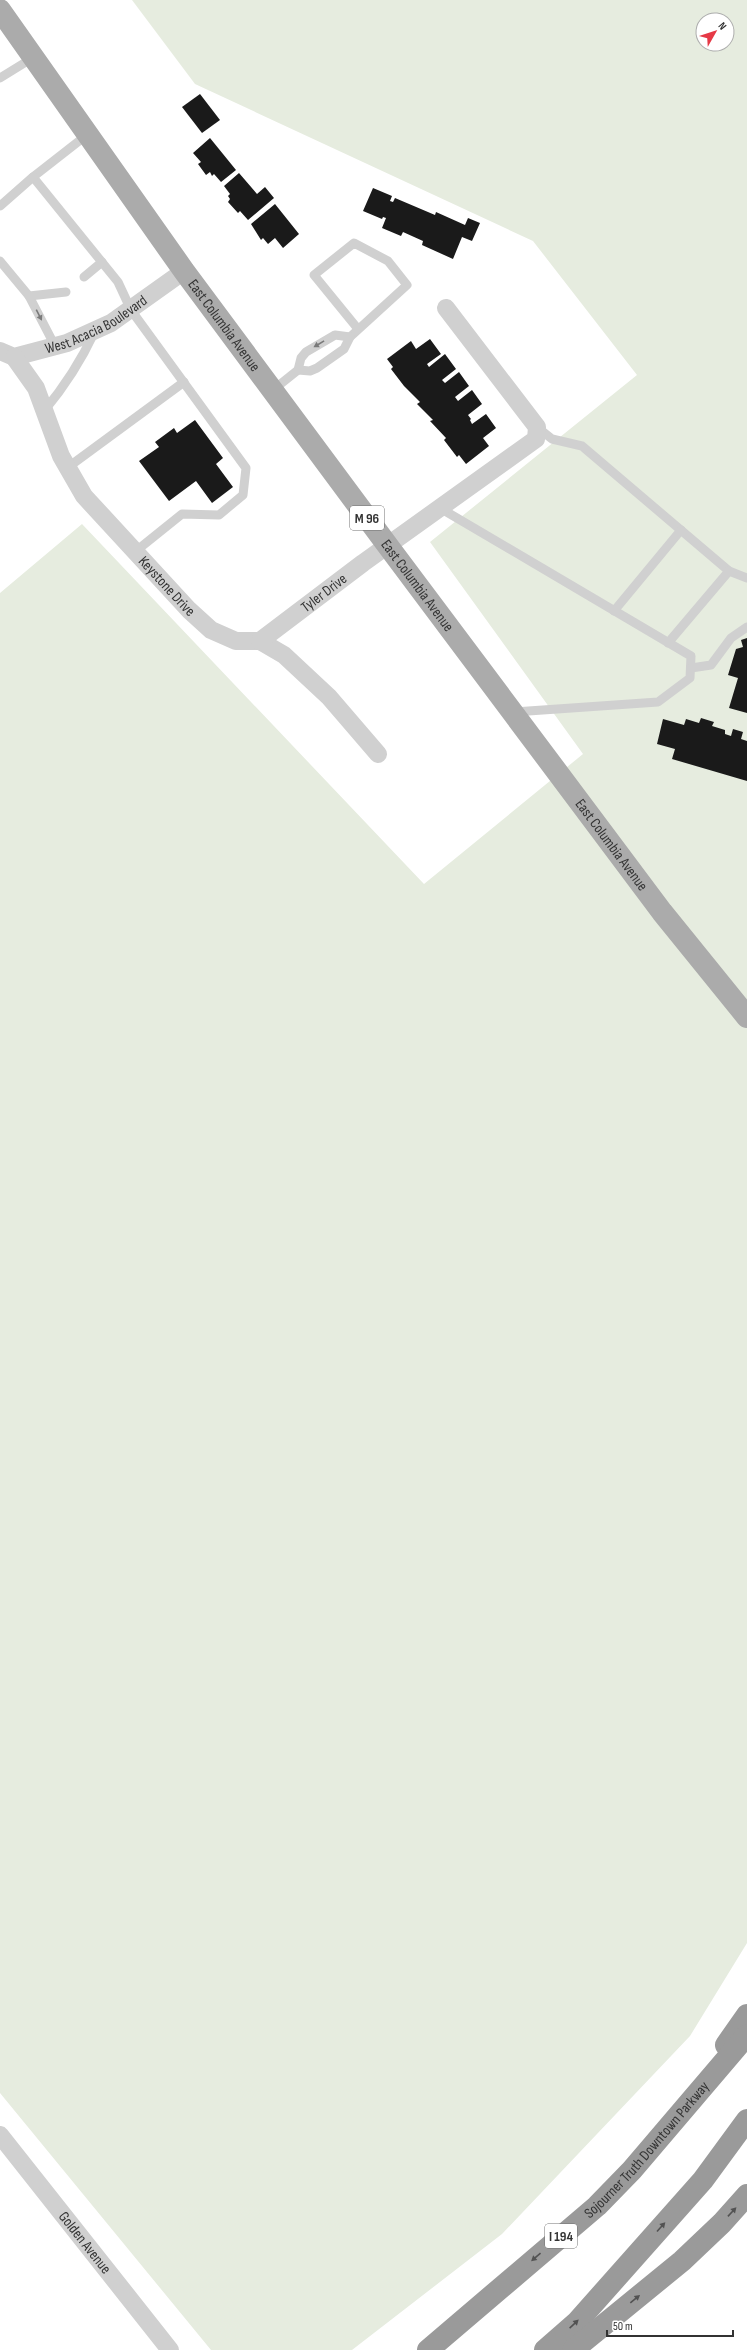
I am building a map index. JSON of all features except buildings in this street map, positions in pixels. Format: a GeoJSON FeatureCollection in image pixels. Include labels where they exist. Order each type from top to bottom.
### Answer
{"type":"FeatureCollection","features":[{"type":"Feature","properties":{"kind":"highway"},"geometry":{"type":"LineString","coordinates":[[682,2111],[747,2015]]}},
{"type":"Feature","properties":{"kind":"highway","name":"Sojourner Truth Downtown Parkway"},"geometry":{"type":"LineString","coordinates":[[428,2350],[597,2206],[632,2170],[747,2035]]}},
{"type":"Feature","properties":{"kind":"highway"},"geometry":{"type":"LineString","coordinates":[[545,2350],[577,2322],[703,2180],[747,2120]]}},
{"type":"Feature","properties":{"kind":"highway"},"geometry":{"type":"LineString","coordinates":[[572,2350],[682,2261],[722,2223],[747,2195]]}},
{"type":"Feature","properties":{"kind":"main road","name":"East Columbia Avenue"},"geometry":{"type":"LineString","coordinates":[[0,11],[184,271],[388,546],[662,912],[747,1017]]}},
{"type":"Feature","properties":{"kind":"street","name":"West Acacia Boulevard"},"geometry":{"type":"LineString","coordinates":[[7,354],[55,346],[95,330],[131,310],[184,271]]}},
{"type":"Feature","properties":{"kind":"street"},"geometry":{"type":"LineString","coordinates":[[446,308],[537,427]]}},
{"type":"Feature","properties":{"kind":"street","name":"Keystone Drive"},"geometry":{"type":"LineString","coordinates":[[7,354],[36,388],[67,468],[84,496],[189,610],[211,630],[236,642],[260,641]]}},
{"type":"Feature","properties":{"kind":"street","name":"Tyler Drive"},"geometry":{"type":"LineString","coordinates":[[260,641],[536,439],[537,427]]}},
{"type":"Feature","properties":{"kind":"street"},"geometry":{"type":"LineString","coordinates":[[260,641],[284,655],[329,697],[378,754]]}},
{"type":"Feature","properties":{"kind":"street","name":"Golden Avenue"},"geometry":{"type":"LineString","coordinates":[[0,2135],[170,2350]]}},
{"type":"Feature","properties":{"kind":"lane"},"geometry":{"type":"LineString","coordinates":[[0,78],[34,57]]}},
{"type":"Feature","properties":{"kind":"lane"},"geometry":{"type":"LineString","coordinates":[[0,206],[33,177],[88,134]]}},
{"type":"Feature","properties":{"kind":"lane"},"geometry":{"type":"LineString","coordinates":[[33,177],[118,282],[131,310],[246,468],[243,495],[218,515],[182,514],[136,551]]}},
{"type":"Feature","properties":{"kind":"lane"},"geometry":{"type":"LineString","coordinates":[[298,370],[310,370],[317,368],[344,349],[350,337],[407,285],[388,261],[354,243],[314,275],[358,329]]}},
{"type":"Feature","properties":{"kind":"lane"},"geometry":{"type":"LineString","coordinates":[[0,261],[29,296],[55,346]]}},
{"type":"Feature","properties":{"kind":"lane"},"geometry":{"type":"LineString","coordinates":[[84,277],[102,262]]}},
{"type":"Feature","properties":{"kind":"lane"},"geometry":{"type":"LineString","coordinates":[[29,296],[66,292]]}},
{"type":"Feature","properties":{"kind":"lane"},"geometry":{"type":"LineString","coordinates":[[44,411],[64,388],[84,354],[95,330]]}},
{"type":"Feature","properties":{"kind":"lane"},"geometry":{"type":"LineString","coordinates":[[273,390],[298,370],[301,358],[306,352],[335,335],[350,337]]}},
{"type":"Feature","properties":{"kind":"lane"},"geometry":{"type":"LineString","coordinates":[[67,468],[184,382]]}},
{"type":"Feature","properties":{"kind":"lane"},"geometry":{"type":"LineString","coordinates":[[537,427],[552,439],[582,446],[729,570],[747,578]]}},
{"type":"Feature","properties":{"kind":"lane"},"geometry":{"type":"LineString","coordinates":[[440,508],[691,656],[690,678],[658,702],[513,712]]}},
{"type":"Feature","properties":{"kind":"lane"},"geometry":{"type":"LineString","coordinates":[[614,611],[682,530]]}},
{"type":"Feature","properties":{"kind":"lane"},"geometry":{"type":"LineString","coordinates":[[668,643],[729,570]]}},
{"type":"Feature","properties":{"kind":"lane"},"geometry":{"type":"LineString","coordinates":[[691,668],[711,665],[731,638],[747,627]]}},
{"type":"Feature","properties":{"kind":"shaded area"},"geometry":{"type":"Polygon","coordinates":[[[132,0],[747,0],[747,1943],[690,2036],[502,2234],[352,2350],[211,2350],[0,2093],[0,593],[82,524],[424,884],[583,754],[430,542],[637,375],[533,241],[195,84],[132,0]]]}}]}
